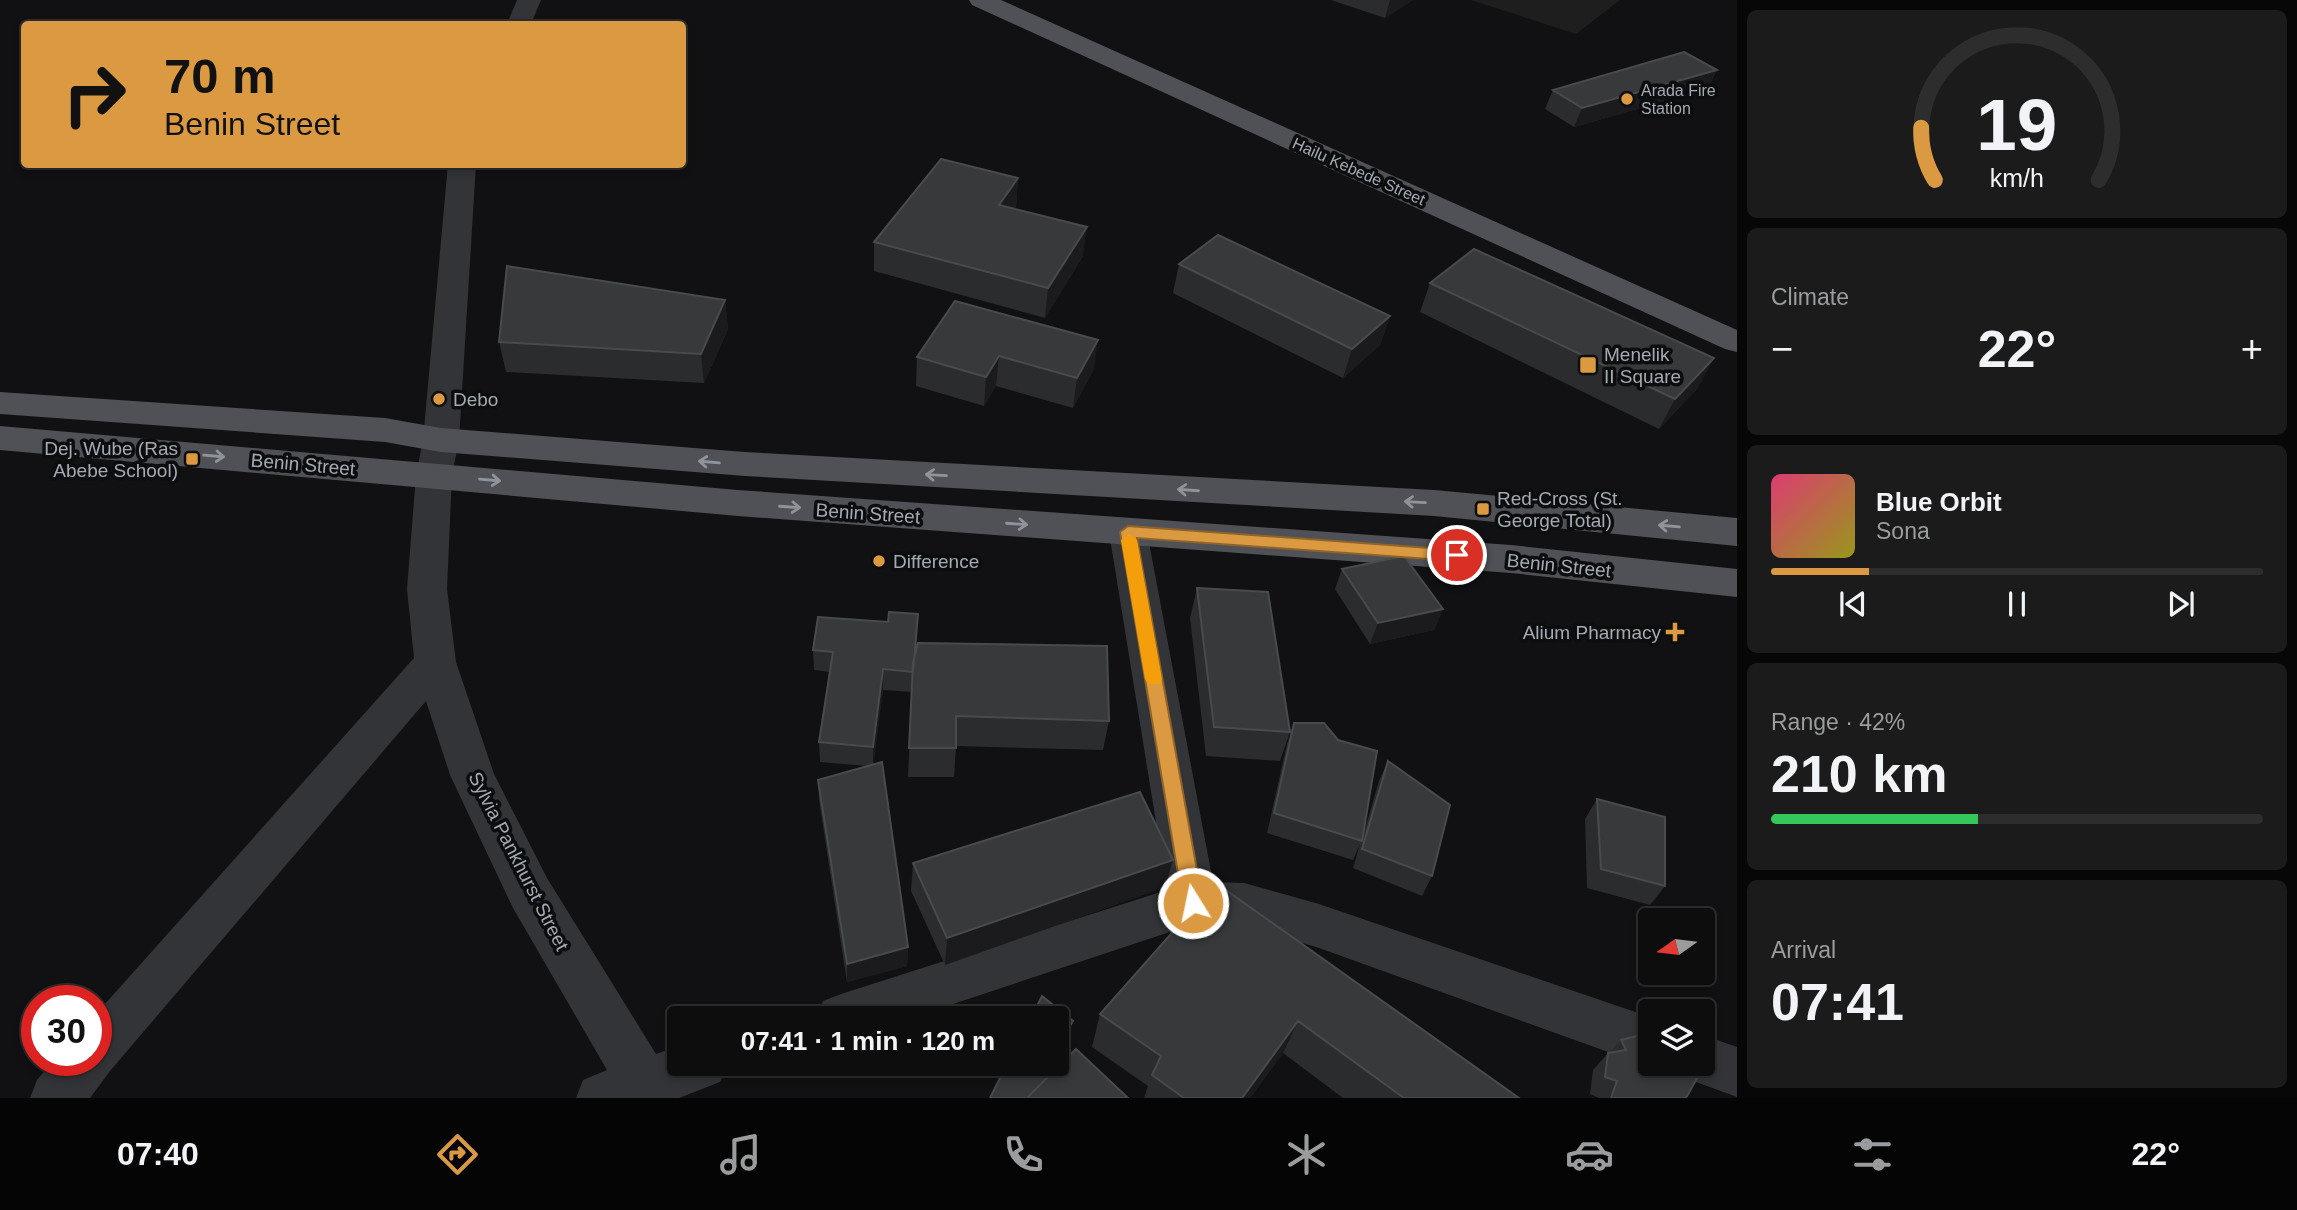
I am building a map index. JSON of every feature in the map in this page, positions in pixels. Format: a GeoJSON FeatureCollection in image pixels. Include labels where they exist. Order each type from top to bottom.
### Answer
{"type":"FeatureCollection","features":[{"type":"Feature","properties":{"kind":"main road","name":"Hailu Kebede Street"},"geometry":{"type":"LineString","coordinates":[[981,0],[1737,342]]}},
{"type":"Feature","properties":{"kind":"main road","name":"Benin Street"},"geometry":{"type":"LineString","coordinates":[[0,403],[385,430],[438,457],[738,503],[1511,559],[1737,583]]}},
{"type":"Feature","properties":{"kind":"main road","name":"Benin Street"},"geometry":{"type":"LineString","coordinates":[[0,438],[438,457],[745,464],[1434,503],[1737,532]]}},
{"type":"Feature","properties":{"kind":"main road"},"geometry":{"type":"LineString","coordinates":[[738,503],[745,464]]}},
{"type":"Feature","properties":{"kind":"street"},"geometry":{"type":"LineString","coordinates":[[520,21],[529,0]]}},
{"type":"Feature","properties":{"kind":"street","name":"Sylvia Pankhurst Street"},"geometry":{"type":"LineString","coordinates":[[463,168],[427,589],[435,662],[472,775],[633,1093]]}},
{"type":"Feature","properties":{"kind":"street"},"geometry":{"type":"LineString","coordinates":[[1128,532],[1193,903]]}},
{"type":"Feature","properties":{"kind":"street"},"geometry":{"type":"LineString","coordinates":[[112,1034],[435,662]]}},
{"type":"Feature","properties":{"kind":"street"},"geometry":{"type":"LineString","coordinates":[[878,1006],[1193,903],[1244,904],[1319,926],[1638,1038]]}},
{"type":"Feature","properties":{"kind":"street"},"geometry":{"type":"LineString","coordinates":[[1715,1064],[1737,1072]]}},
{"type":"Feature","properties":{"kind":"street"},"geometry":{"type":"LineString","coordinates":[[56,1098],[75,1076]]}},
{"type":"Feature","properties":{"kind":"street"},"geometry":{"type":"LineString","coordinates":[[633,1093],[673,1076]]}},
{"type":"Feature","properties":{"kind":"shaded area"},"geometry":{"type":"Polygon","coordinates":[[[1471,0],[1620,0],[1576,34],[1471,0]]]}},
{"type":"Feature","properties":{"kind":"building"},"geometry":{"type":"Polygon","coordinates":[[[1684,52],[1717,70],[1582,108],[1553,90],[1684,52]]]}},
{"type":"Feature","properties":{"kind":"building"},"geometry":{"type":"Polygon","coordinates":[[[941,159],[1018,178],[999,205],[1087,227],[1048,288],[874,242],[941,159]]]}},
{"type":"Feature","properties":{"kind":"building"},"geometry":{"type":"Polygon","coordinates":[[[1218,235],[1390,316],[1352,349],[1179,264],[1218,235]]]}},
{"type":"Feature","properties":{"kind":"building"},"geometry":{"type":"Polygon","coordinates":[[[1474,249],[1714,358],[1675,399],[1430,283],[1474,249]]]}},
{"type":"Feature","properties":{"kind":"building"},"geometry":{"type":"Polygon","coordinates":[[[507,266],[725,300],[701,354],[499,342],[507,266]]]}},
{"type":"Feature","properties":{"kind":"building"},"geometry":{"type":"Polygon","coordinates":[[[955,301],[1098,340],[1077,378],[999,356],[986,377],[917,357],[955,301]]]}},
{"type":"Feature","properties":{"kind":"building"},"geometry":{"type":"Polygon","coordinates":[[[1404,556],[1443,609],[1378,623],[1342,569],[1404,556]]]}},
{"type":"Feature","properties":{"kind":"building"},"geometry":{"type":"Polygon","coordinates":[[[1197,588],[1268,592],[1290,732],[1214,727],[1197,588]]]}},
{"type":"Feature","properties":{"kind":"building"},"geometry":{"type":"Polygon","coordinates":[[[889,612],[918,614],[913,672],[883,669],[873,747],[819,742],[833,652],[813,650],[818,617],[888,622],[889,612]]]}},
{"type":"Feature","properties":{"kind":"building"},"geometry":{"type":"Polygon","coordinates":[[[918,643],[1107,646],[1109,721],[956,716],[956,748],[909,748],[913,663],[918,643]]]}},
{"type":"Feature","properties":{"kind":"building"},"geometry":{"type":"Polygon","coordinates":[[[1294,723],[1324,723],[1338,740],[1377,751],[1362,841],[1274,813],[1294,723]]]}},
{"type":"Feature","properties":{"kind":"building"},"geometry":{"type":"Polygon","coordinates":[[[1388,761],[1450,805],[1432,876],[1362,849],[1388,761]]]}},
{"type":"Feature","properties":{"kind":"building"},"geometry":{"type":"Polygon","coordinates":[[[882,762],[908,947],[847,964],[818,780],[882,762]]]}},
{"type":"Feature","properties":{"kind":"building"},"geometry":{"type":"Polygon","coordinates":[[[1140,792],[1173,860],[947,938],[913,863],[1140,792]]]}},
{"type":"Feature","properties":{"kind":"building"},"geometry":{"type":"Polygon","coordinates":[[[1597,799],[1665,817],[1665,886],[1601,869],[1597,799]]]}},
{"type":"Feature","properties":{"kind":"building"},"geometry":{"type":"Polygon","coordinates":[[[1216,883],[1519,1098],[1404,1098],[1298,1021],[1242,1098],[1184,1098],[1152,1075],[1161,1056],[1100,1014],[1216,883]]]}},
{"type":"Feature","properties":{"kind":"building"},"geometry":{"type":"Polygon","coordinates":[[[1042,996],[1054,1006],[1037,1006],[1042,996]]]}},
{"type":"Feature","properties":{"kind":"building"},"geometry":{"type":"Polygon","coordinates":[[[1638,1036],[1638,1076],[1698,1076],[1686,1098],[1611,1098],[1617,1081],[1605,1077],[1608,1053],[1626,1050],[1621,1040],[1638,1036]]]}},
{"type":"Feature","properties":{"kind":"building"},"geometry":{"type":"Polygon","coordinates":[[[1076,1049],[1128,1098],[1027,1098],[1049,1076],[1069,1076],[1069,1056],[1076,1049]]]}},
{"type":"Feature","properties":{"kind":"building"},"geometry":{"type":"Polygon","coordinates":[[[1001,1076],[1049,1076],[1027,1098],[990,1098],[1001,1076]]]}},
{"type":"Feature","properties":{"kind":"slow traffic"},"geometry":{"type":"LineString","coordinates":[[1129,540],[1154,679]]}},
{"type":"Feature","properties":{"kind":"place","name":"Arada Fire Station"},"geometry":{"type":"Point","coordinates":[1627,99]}},
{"type":"Feature","properties":{"kind":"place","name":"Menelik II Square"},"geometry":{"type":"Point","coordinates":[1588,365]}},
{"type":"Feature","properties":{"kind":"place","name":"Debo"},"geometry":{"type":"Point","coordinates":[439,399]}},
{"type":"Feature","properties":{"kind":"place","name":"Dej. Wube (Ras Abebe School)"},"geometry":{"type":"Point","coordinates":[192,459]}},
{"type":"Feature","properties":{"kind":"place","name":"Red-Cross (St. George Total)"},"geometry":{"type":"Point","coordinates":[1483,509]}},
{"type":"Feature","properties":{"kind":"place","name":"Difference"},"geometry":{"type":"Point","coordinates":[879,561]}},
{"type":"Feature","properties":{"kind":"place","name":"Alium Pharmacy"},"geometry":{"type":"Point","coordinates":[1675,632]}},
{"type":"Feature","properties":{"kind":"route"},"geometry":{"type":"LineString","coordinates":[[1193,903],[1128,532],[1457,555]]}}]}
